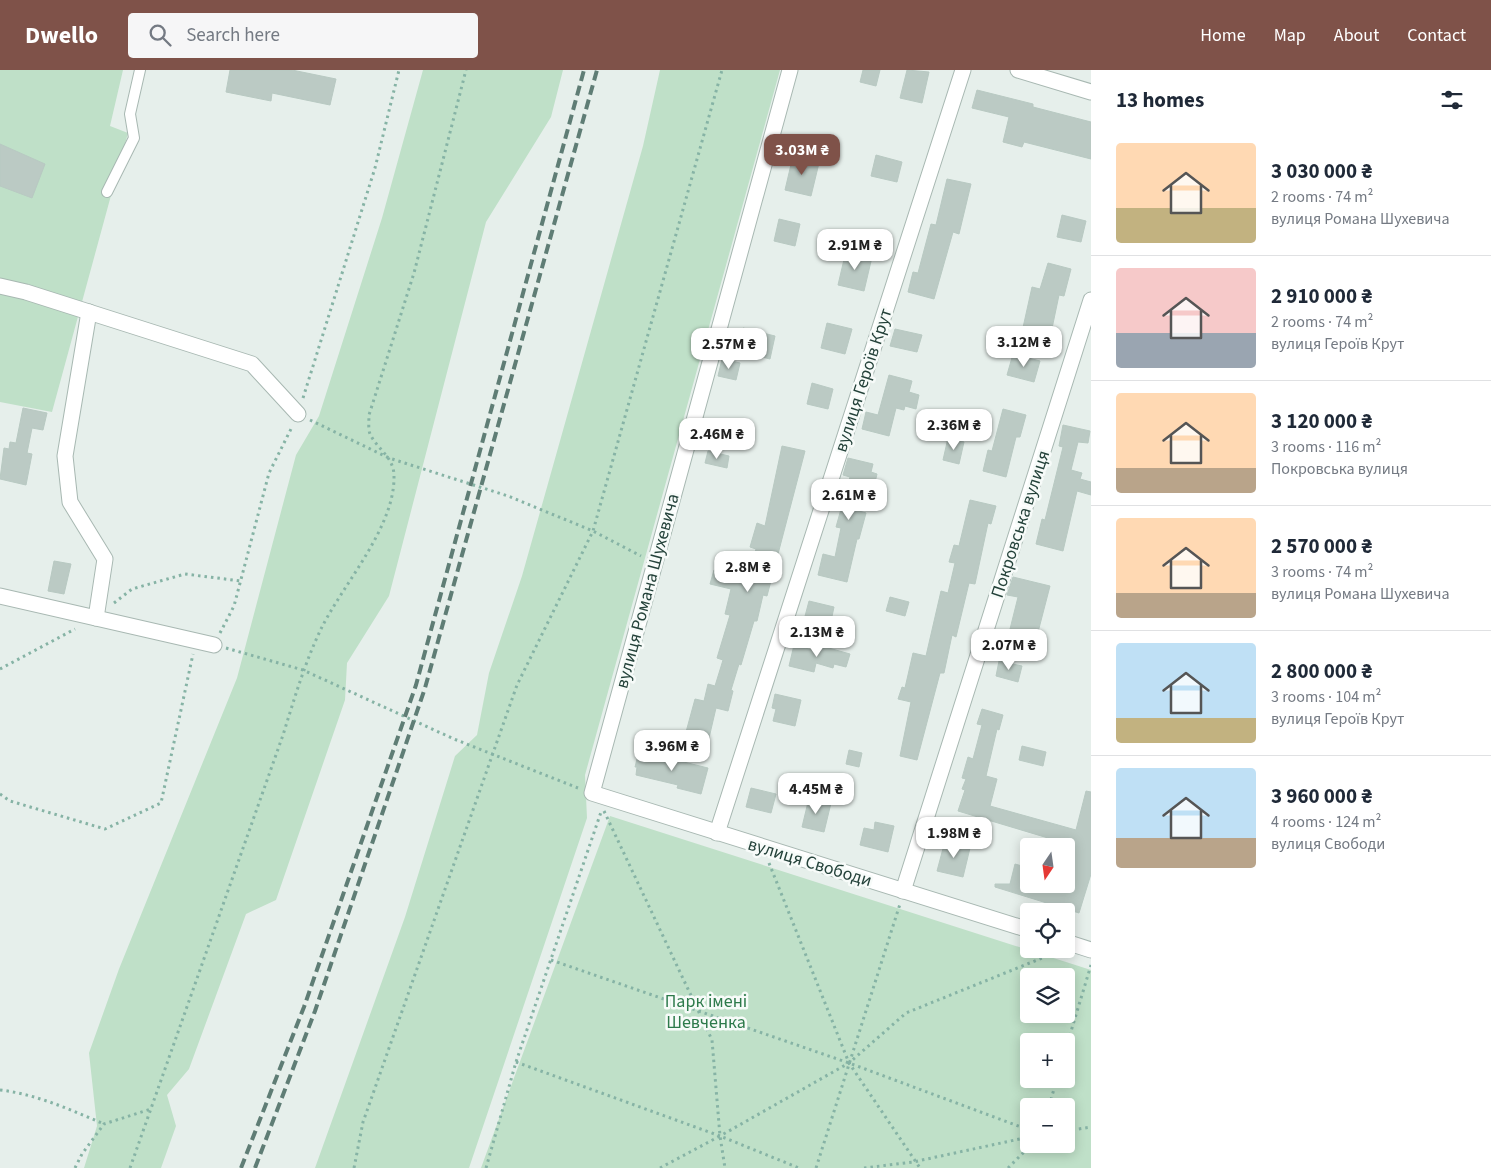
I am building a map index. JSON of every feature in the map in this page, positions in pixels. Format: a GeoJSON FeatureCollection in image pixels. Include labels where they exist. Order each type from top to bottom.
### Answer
{"type":"FeatureCollection","features":[{"type":"Feature","properties":{"kind":"street","name":"вулиця Романа Шухевича"},"geometry":{"type":"LineString","coordinates":[[592,793],[790,70]]}},
{"type":"Feature","properties":{"kind":"street","name":"вулиця Героїв Крут"},"geometry":{"type":"LineString","coordinates":[[717,833],[962,70]]}},
{"type":"Feature","properties":{"kind":"street"},"geometry":{"type":"LineString","coordinates":[[1018,70],[1091,92]]}},
{"type":"Feature","properties":{"kind":"street"},"geometry":{"type":"LineString","coordinates":[[0,286],[252,364],[298,414]]}},
{"type":"Feature","properties":{"kind":"street","name":"Покровська вулиця"},"geometry":{"type":"LineString","coordinates":[[903,891],[1091,300]]}},
{"type":"Feature","properties":{"kind":"street"},"geometry":{"type":"LineString","coordinates":[[89,312],[65,456],[70,502],[105,559],[96,618]]}},
{"type":"Feature","properties":{"kind":"street"},"geometry":{"type":"LineString","coordinates":[[0,596],[214,645]]}},
{"type":"Feature","properties":{"kind":"street","name":"вулиця Свободи"},"geometry":{"type":"LineString","coordinates":[[592,793],[1020,927]]}},
{"type":"Feature","properties":{"kind":"street"},"geometry":{"type":"LineString","coordinates":[[1075,945],[1091,950]]}},
{"type":"Feature","properties":{"kind":"lane"},"geometry":{"type":"LineString","coordinates":[[107,192],[134,138],[130,114],[140,70]]}},
{"type":"Feature","properties":{"kind":"path"},"geometry":{"type":"LineString","coordinates":[[399,70],[375,168],[298,414],[269,473],[234,606],[214,645],[303,670],[354,695],[491,754],[592,793]]}},
{"type":"Feature","properties":{"kind":"path"},"geometry":{"type":"LineString","coordinates":[[130,1168],[283,735],[303,670],[320,630],[344,587],[371,547],[383,522],[393,492],[394,474],[389,458],[370,433],[369,415],[414,272],[466,70]]}},
{"type":"Feature","properties":{"kind":"path"},"geometry":{"type":"LineString","coordinates":[[354,1168],[363,1122],[491,754],[517,685],[593,531],[722,70]]}},
{"type":"Feature","properties":{"kind":"path"},"geometry":{"type":"LineString","coordinates":[[298,414],[389,458],[508,496],[593,531],[655,563]]}},
{"type":"Feature","properties":{"kind":"path"},"geometry":{"type":"LineString","coordinates":[[0,794],[10,801],[105,829],[161,803],[196,641]]}},
{"type":"Feature","properties":{"kind":"path"},"geometry":{"type":"LineString","coordinates":[[486,1168],[516,1062],[602,809],[712,1040],[720,1136],[725,1168]]}},
{"type":"Feature","properties":{"kind":"path"},"geometry":{"type":"LineString","coordinates":[[762,847],[802,942],[849,1063],[920,1168]]}},
{"type":"Feature","properties":{"kind":"path"},"geometry":{"type":"LineString","coordinates":[[816,1168],[903,891]]}},
{"type":"Feature","properties":{"kind":"path"},"geometry":{"type":"LineString","coordinates":[[660,1168],[849,1063],[906,1013],[1042,958]]}},
{"type":"Feature","properties":{"kind":"path"},"geometry":{"type":"LineString","coordinates":[[551,960],[849,1063],[1020,1127]]}},
{"type":"Feature","properties":{"kind":"path"},"geometry":{"type":"LineString","coordinates":[[1070,1033],[1091,963]]}},
{"type":"Feature","properties":{"kind":"path"},"geometry":{"type":"LineString","coordinates":[[516,1062],[720,1136],[799,1168]]}},
{"type":"Feature","properties":{"kind":"path"},"geometry":{"type":"LineString","coordinates":[[0,1090],[21,1092],[104,1124]]}},
{"type":"Feature","properties":{"kind":"path"},"geometry":{"type":"LineString","coordinates":[[75,1168],[82,1154],[104,1124],[151,1109]]}},
{"type":"Feature","properties":{"kind":"path"},"geometry":{"type":"LineString","coordinates":[[1075,1130],[1091,1127]]}},
{"type":"Feature","properties":{"kind":"path"},"geometry":{"type":"LineString","coordinates":[[864,1168],[916,1161],[1020,1139]]}},
{"type":"Feature","properties":{"kind":"path"},"geometry":{"type":"LineString","coordinates":[[1008,1168],[1023,1153]]}},
{"type":"Feature","properties":{"kind":"green space"},"geometry":{"type":"Polygon","coordinates":[[[0,70],[123,70],[110,126],[128,133],[52,412],[0,402],[0,70]]]}},
{"type":"Feature","properties":{"kind":"green space"},"geometry":{"type":"Polygon","coordinates":[[[423,70],[563,70],[551,117],[486,222],[389,596],[347,663],[345,700],[276,900],[246,914],[189,1069],[167,1095],[176,1126],[161,1168],[84,1168],[97,1126],[89,1053],[119,969],[237,678],[296,455],[319,416],[382,218],[423,70]]]}},
{"type":"Feature","properties":{"kind":"green space"},"geometry":{"type":"Polygon","coordinates":[[[660,70],[780,70],[585,775],[587,818],[469,1168],[315,1168],[405,917],[455,756],[477,735],[489,673],[522,576],[643,146],[660,70]]]}},
{"type":"Feature","properties":{"kind":"green space","name":"Парк імені Шевченка"},"geometry":{"type":"Polygon","coordinates":[[[610,816],[1020,947],[1020,958],[1054,958],[1091,970],[1091,1168],[481,1168],[610,816]]]}},
{"type":"Feature","properties":{"kind":"building"},"geometry":{"type":"Polygon","coordinates":[[[230,70],[292,70],[336,79],[330,105],[272,93],[271,101],[226,92],[230,70]]]}},
{"type":"Feature","properties":{"kind":"building"},"geometry":{"type":"Polygon","coordinates":[[[863,70],[880,70],[876,86],[860,82],[863,70]]]}},
{"type":"Feature","properties":{"kind":"building"},"geometry":{"type":"Polygon","coordinates":[[[907,70],[929,72],[922,103],[900,98],[907,70]]]}},
{"type":"Feature","properties":{"kind":"building"},"geometry":{"type":"Polygon","coordinates":[[[977,90],[1033,104],[1033,107],[1091,122],[1091,159],[1024,142],[1022,147],[1003,142],[1009,117],[972,108],[977,90]]]}},
{"type":"Feature","properties":{"kind":"building"},"geometry":{"type":"Polygon","coordinates":[[[0,144],[45,164],[32,198],[0,186],[0,144]]]}},
{"type":"Feature","properties":{"kind":"building"},"geometry":{"type":"Polygon","coordinates":[[[876,155],[902,162],[897,182],[871,176],[876,155]]]}},
{"type":"Feature","properties":{"kind":"building"},"geometry":{"type":"Polygon","coordinates":[[[793,156],[819,163],[811,196],[785,190],[793,156]]]}},
{"type":"Feature","properties":{"kind":"building"},"geometry":{"type":"Polygon","coordinates":[[[947,179],[971,184],[959,234],[953,232],[934,299],[908,292],[913,272],[918,273],[931,224],[936,225],[947,179]]]}},
{"type":"Feature","properties":{"kind":"building"},"geometry":{"type":"Polygon","coordinates":[[[1062,215],[1086,221],[1081,242],[1057,237],[1062,215]]]}},
{"type":"Feature","properties":{"kind":"building"},"geometry":{"type":"Polygon","coordinates":[[[779,219],[800,224],[795,246],[774,241],[779,219]]]}},
{"type":"Feature","properties":{"kind":"building"},"geometry":{"type":"Polygon","coordinates":[[[846,251],[872,257],[864,291],[838,285],[846,251]]]}},
{"type":"Feature","properties":{"kind":"building"},"geometry":{"type":"Polygon","coordinates":[[[1048,263],[1071,269],[1064,296],[1059,295],[1050,338],[1022,332],[1032,287],[1040,289],[1048,263]]]}},
{"type":"Feature","properties":{"kind":"building"},"geometry":{"type":"Polygon","coordinates":[[[827,323],[852,329],[845,354],[821,348],[827,323]]]}},
{"type":"Feature","properties":{"kind":"building"},"geometry":{"type":"Polygon","coordinates":[[[743,328],[775,336],[770,359],[738,351],[743,328]]]}},
{"type":"Feature","properties":{"kind":"building"},"geometry":{"type":"Polygon","coordinates":[[[895,329],[922,335],[917,352],[890,346],[895,329]]]}},
{"type":"Feature","properties":{"kind":"building"},"geometry":{"type":"Polygon","coordinates":[[[1013,354],[1040,361],[1034,382],[1007,375],[1013,354]]]}},
{"type":"Feature","properties":{"kind":"building"},"geometry":{"type":"Polygon","coordinates":[[[722,359],[740,363],[736,380],[718,376],[722,359]]]}},
{"type":"Feature","properties":{"kind":"building"},"geometry":{"type":"Polygon","coordinates":[[[889,375],[912,381],[909,392],[919,395],[916,409],[905,406],[904,410],[896,408],[889,436],[862,429],[866,412],[878,415],[889,375]]]}},
{"type":"Feature","properties":{"kind":"building"},"geometry":{"type":"Polygon","coordinates":[[[812,383],[833,389],[828,409],[807,404],[812,383]]]}},
{"type":"Feature","properties":{"kind":"building"},"geometry":{"type":"Polygon","coordinates":[[[23,408],[47,413],[43,430],[32,428],[27,453],[32,454],[26,485],[0,479],[4,448],[9,449],[10,442],[16,443],[23,408]]]}},
{"type":"Feature","properties":{"kind":"building"},"geometry":{"type":"Polygon","coordinates":[[[1003,409],[1026,415],[1020,437],[1016,437],[1006,477],[983,471],[988,450],[992,451],[1003,409]]]}},
{"type":"Feature","properties":{"kind":"building"},"geometry":{"type":"Polygon","coordinates":[[[1063,425],[1090,431],[1088,443],[1078,442],[1071,470],[1082,473],[1080,479],[1091,482],[1091,495],[1077,491],[1063,551],[1036,544],[1042,519],[1045,520],[1063,447],[1059,446],[1063,425]]]}},
{"type":"Feature","properties":{"kind":"building"},"geometry":{"type":"Polygon","coordinates":[[[948,438],[964,442],[959,464],[943,460],[948,438]]]}},
{"type":"Feature","properties":{"kind":"building"},"geometry":{"type":"Polygon","coordinates":[[[782,446],[805,451],[767,596],[763,595],[757,621],[754,621],[741,665],[739,664],[731,690],[733,691],[728,711],[716,708],[709,738],[686,732],[695,699],[704,701],[708,684],[715,686],[723,660],[717,658],[730,615],[725,614],[731,589],[710,584],[714,570],[748,577],[756,549],[750,547],[757,523],[765,526],[782,446]]]}},
{"type":"Feature","properties":{"kind":"building"},"geometry":{"type":"Polygon","coordinates":[[[708,451],[729,456],[727,468],[705,463],[708,451]]]}},
{"type":"Feature","properties":{"kind":"building"},"geometry":{"type":"Polygon","coordinates":[[[848,458],[873,464],[871,472],[877,474],[874,487],[865,485],[859,511],[866,513],[859,539],[857,539],[847,582],[818,575],[823,554],[835,557],[841,528],[836,527],[850,477],[843,475],[848,458]]]}},
{"type":"Feature","properties":{"kind":"building"},"geometry":{"type":"Polygon","coordinates":[[[970,500],[996,506],[991,524],[988,523],[975,584],[969,583],[956,637],[952,635],[944,673],[940,673],[917,760],[900,756],[911,702],[898,699],[902,687],[905,688],[913,653],[926,656],[941,591],[948,593],[955,563],[949,562],[954,545],[959,546],[970,500]]]}},
{"type":"Feature","properties":{"kind":"building"},"geometry":{"type":"Polygon","coordinates":[[[54,561],[71,564],[64,594],[48,591],[54,561]]]}},
{"type":"Feature","properties":{"kind":"building"},"geometry":{"type":"Polygon","coordinates":[[[1013,577],[1050,586],[1037,636],[1010,629],[1018,597],[1007,595],[1013,577]]]}},
{"type":"Feature","properties":{"kind":"building"},"geometry":{"type":"Polygon","coordinates":[[[890,597],[909,602],[905,616],[886,611],[890,597]]]}},
{"type":"Feature","properties":{"kind":"building"},"geometry":{"type":"Polygon","coordinates":[[[809,601],[834,607],[830,626],[804,620],[809,601]]]}},
{"type":"Feature","properties":{"kind":"building"},"geometry":{"type":"Polygon","coordinates":[[[794,645],[816,651],[818,645],[850,654],[846,667],[834,664],[833,668],[816,663],[814,672],[789,666],[794,645]]]}},
{"type":"Feature","properties":{"kind":"building"},"geometry":{"type":"Polygon","coordinates":[[[999,661],[1022,666],[1018,682],[996,676],[999,661]]]}},
{"type":"Feature","properties":{"kind":"building"},"geometry":{"type":"Polygon","coordinates":[[[775,694],[801,700],[795,726],[773,721],[776,709],[772,708],[775,694]]]}},
{"type":"Feature","properties":{"kind":"building"},"geometry":{"type":"Polygon","coordinates":[[[982,709],[1003,715],[999,730],[997,729],[986,776],[997,779],[990,806],[1076,830],[1086,791],[1091,792],[1091,874],[1079,913],[1075,912],[1075,903],[1047,903],[995,887],[995,884],[1010,884],[1015,864],[1020,865],[1020,893],[1075,893],[1075,838],[1048,838],[958,811],[965,790],[962,789],[966,779],[962,778],[968,757],[973,759],[982,725],[977,724],[982,709]]]}},
{"type":"Feature","properties":{"kind":"building"},"geometry":{"type":"Polygon","coordinates":[[[1022,746],[1046,752],[1043,766],[1019,760],[1022,746]]]}},
{"type":"Feature","properties":{"kind":"building"},"geometry":{"type":"Polygon","coordinates":[[[849,750],[862,753],[859,767],[846,764],[849,750]]]}},
{"type":"Feature","properties":{"kind":"building"},"geometry":{"type":"Polygon","coordinates":[[[639,751],[708,768],[701,794],[677,788],[678,785],[636,775],[637,767],[635,767],[639,751]]]}},
{"type":"Feature","properties":{"kind":"building"},"geometry":{"type":"Polygon","coordinates":[[[751,788],[776,794],[771,813],[746,807],[751,788]]]}},
{"type":"Feature","properties":{"kind":"building"},"geometry":{"type":"Polygon","coordinates":[[[809,798],[831,803],[824,832],[802,827],[809,798]]]}},
{"type":"Feature","properties":{"kind":"building"},"geometry":{"type":"Polygon","coordinates":[[[875,822],[894,826],[888,852],[860,845],[864,828],[874,830],[875,822]]]}},
{"type":"Feature","properties":{"kind":"building"},"geometry":{"type":"Polygon","coordinates":[[[945,841],[970,848],[963,877],[937,871],[945,841]]]}},
{"type":"Feature","properties":{"kind":"railway"},"geometry":{"type":"LineString","coordinates":[[241,1168],[304,1007],[416,685],[584,70]]}},
{"type":"Feature","properties":{"kind":"railway"},"geometry":{"type":"LineString","coordinates":[[255,1168],[315,1011],[425,688],[597,70]]}}]}
